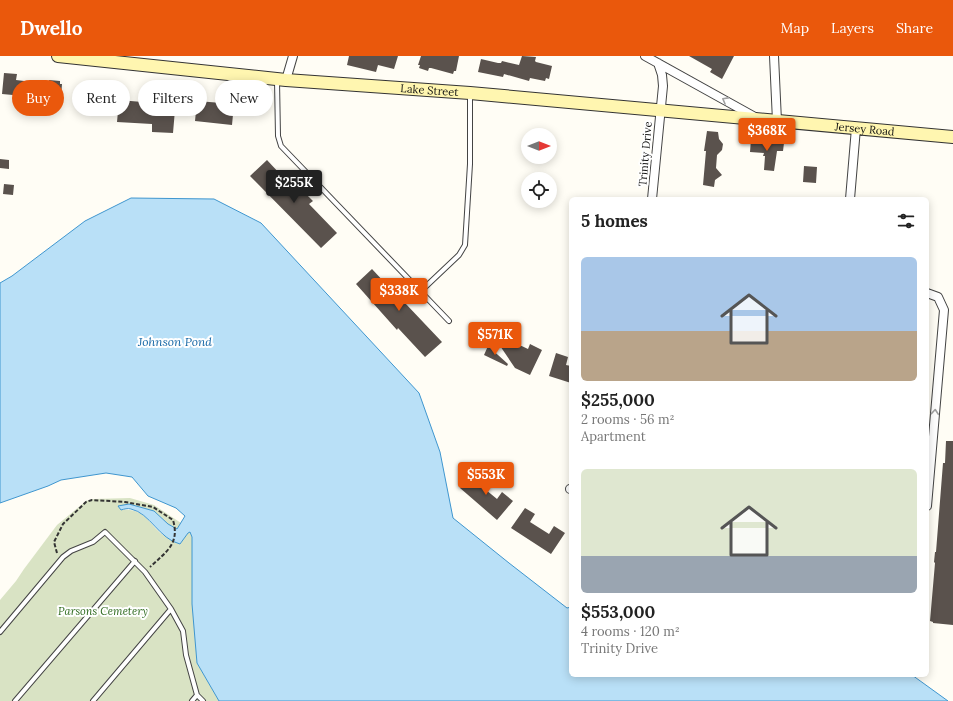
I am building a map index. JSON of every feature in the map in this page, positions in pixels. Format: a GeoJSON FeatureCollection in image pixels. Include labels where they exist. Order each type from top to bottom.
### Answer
{"type":"FeatureCollection","features":[{"type":"Feature","properties":{"kind":"street","name":"Lake Street"},"geometry":{"type":"LineString","coordinates":[[58,56],[118,59],[281,79],[470,93],[776,121]]}},
{"type":"Feature","properties":{"kind":"street"},"geometry":{"type":"LineString","coordinates":[[281,79],[293,56]]}},
{"type":"Feature","properties":{"kind":"street"},"geometry":{"type":"LineString","coordinates":[[645,56],[759,119]]}},
{"type":"Feature","properties":{"kind":"street"},"geometry":{"type":"LineString","coordinates":[[774,56],[776,121]]}},
{"type":"Feature","properties":{"kind":"street","name":"Trinity Drive"},"geometry":{"type":"LineString","coordinates":[[652,197],[663,86],[662,75],[658,63]]}},
{"type":"Feature","properties":{"kind":"street","name":"Jersey Road"},"geometry":{"type":"LineString","coordinates":[[776,121],[953,137]]}},
{"type":"Feature","properties":{"kind":"street"},"geometry":{"type":"LineString","coordinates":[[850,197],[856,128]]}},
{"type":"Feature","properties":{"kind":"street"},"geometry":{"type":"LineString","coordinates":[[929,294],[938,297],[944,310],[929,483]]}},
{"type":"Feature","properties":{"kind":"lane"},"geometry":{"type":"LineString","coordinates":[[281,79],[278,136],[281,146],[449,320]]}},
{"type":"Feature","properties":{"kind":"lane"},"geometry":{"type":"LineString","coordinates":[[421,291],[459,255],[465,246],[470,164],[470,93]]}},
{"type":"Feature","properties":{"kind":"lane"},"geometry":{"type":"LineString","coordinates":[[0,632],[63,557],[71,551],[93,542],[106,532],[145,572],[171,609],[183,631],[186,655],[197,695],[203,701]]}},
{"type":"Feature","properties":{"kind":"lane"},"geometry":{"type":"LineString","coordinates":[[16,701],[135,561]]}},
{"type":"Feature","properties":{"kind":"lane"},"geometry":{"type":"LineString","coordinates":[[93,701],[171,609]]}},
{"type":"Feature","properties":{"kind":"lane"},"geometry":{"type":"LineString","coordinates":[[192,701],[197,695]]}},
{"type":"Feature","properties":{"kind":"path"},"geometry":{"type":"LineString","coordinates":[[63,557],[57,554],[54,542],[63,524],[86,502],[92,500],[125,502],[153,507],[173,520],[176,528],[172,546],[145,572]]}},
{"type":"Feature","properties":{"kind":"green space","name":"Parsons Cemetery"},"geometry":{"type":"Polygon","coordinates":[[[130,498],[154,505],[181,523],[177,529],[168,524],[154,511],[129,504],[121,510],[129,510],[140,513],[167,538],[180,544],[190,532],[192,537],[192,572],[197,663],[219,701],[0,701],[0,600],[16,581],[57,525],[86,501],[94,499],[130,498]]]}},
{"type":"Feature","properties":{"kind":"water","name":"Johnson Pond"},"geometry":{"type":"Polygon","coordinates":[[[131,198],[214,199],[261,223],[419,393],[440,452],[453,518],[567,608],[569,608],[569,677],[915,677],[948,701],[219,701],[197,663],[192,604],[192,537],[190,532],[180,544],[166,537],[138,511],[131,509],[121,510],[118,506],[129,504],[154,511],[168,524],[177,529],[185,516],[176,508],[148,496],[132,477],[106,473],[61,480],[0,503],[0,283],[12,276],[85,221],[131,198]]]}},
{"type":"Feature","properties":{"kind":"building"},"geometry":{"type":"Polygon","coordinates":[[[349,56],[398,56],[394,69],[378,65],[376,72],[347,65],[349,56]]]}},
{"type":"Feature","properties":{"kind":"building"},"geometry":{"type":"Polygon","coordinates":[[[421,56],[459,56],[456,71],[454,71],[453,74],[431,68],[429,68],[428,71],[419,68],[420,65],[418,65],[421,56]]]}},
{"type":"Feature","properties":{"kind":"building"},"geometry":{"type":"Polygon","coordinates":[[[522,56],[536,57],[536,62],[552,66],[549,79],[546,78],[545,81],[530,78],[529,81],[504,74],[503,77],[478,72],[481,59],[498,63],[501,63],[502,61],[519,65],[522,56]]]}},
{"type":"Feature","properties":{"kind":"building"},"geometry":{"type":"Polygon","coordinates":[[[689,56],[734,56],[722,79],[710,72],[712,69],[689,56]]]}},
{"type":"Feature","properties":{"kind":"building"},"geometry":{"type":"Polygon","coordinates":[[[4,73],[17,74],[16,80],[12,80],[12,95],[2,94],[4,73]]]}},
{"type":"Feature","properties":{"kind":"building"},"geometry":{"type":"Polygon","coordinates":[[[130,101],[138,102],[138,116],[174,116],[173,133],[152,132],[152,124],[117,122],[118,116],[130,116],[130,101]]]}},
{"type":"Feature","properties":{"kind":"building"},"geometry":{"type":"Polygon","coordinates":[[[207,102],[215,102],[215,116],[233,116],[232,125],[195,121],[196,116],[207,116],[207,102]]]}},
{"type":"Feature","properties":{"kind":"building"},"geometry":{"type":"Polygon","coordinates":[[[707,131],[718,132],[719,139],[723,144],[722,150],[717,155],[716,168],[722,175],[715,180],[714,187],[703,185],[706,151],[704,151],[707,131]]]}},
{"type":"Feature","properties":{"kind":"building"},"geometry":{"type":"Polygon","coordinates":[[[751,139],[784,143],[783,151],[777,151],[774,171],[764,170],[764,153],[750,152],[751,139]]]}},
{"type":"Feature","properties":{"kind":"building"},"geometry":{"type":"Polygon","coordinates":[[[0,159],[9,160],[9,169],[0,168],[0,159]]]}},
{"type":"Feature","properties":{"kind":"building"},"geometry":{"type":"Polygon","coordinates":[[[267,160],[294,189],[298,186],[313,201],[309,204],[337,233],[321,248],[250,176],[267,160]]]}},
{"type":"Feature","properties":{"kind":"building"},"geometry":{"type":"Polygon","coordinates":[[[804,166],[817,167],[816,183],[803,182],[804,166]]]}},
{"type":"Feature","properties":{"kind":"building"},"geometry":{"type":"Polygon","coordinates":[[[4,184],[14,185],[13,195],[3,194],[4,184]]]}},
{"type":"Feature","properties":{"kind":"building"},"geometry":{"type":"Polygon","coordinates":[[[372,269],[399,298],[411,286],[416,292],[405,303],[442,342],[425,357],[398,328],[397,330],[356,284],[372,269]]]}},
{"type":"Feature","properties":{"kind":"building"},"geometry":{"type":"Polygon","coordinates":[[[498,327],[509,333],[507,339],[528,349],[530,344],[542,350],[530,375],[515,368],[494,337],[498,327]]]}},
{"type":"Feature","properties":{"kind":"building"},"geometry":{"type":"Polygon","coordinates":[[[488,346],[508,364],[507,366],[484,355],[488,346]]]}},
{"type":"Feature","properties":{"kind":"building"},"geometry":{"type":"Polygon","coordinates":[[[556,353],[568,357],[566,365],[569,366],[569,382],[549,376],[556,353]]]}},
{"type":"Feature","properties":{"kind":"building"},"geometry":{"type":"Polygon","coordinates":[[[946,441],[953,441],[953,625],[933,623],[930,621],[934,562],[946,441]]]}},
{"type":"Feature","properties":{"kind":"building"},"geometry":{"type":"Polygon","coordinates":[[[476,469],[486,478],[480,485],[497,499],[502,492],[513,501],[497,520],[460,488],[476,469]]]}},
{"type":"Feature","properties":{"kind":"building"},"geometry":{"type":"Polygon","coordinates":[[[525,508],[535,514],[530,522],[549,534],[554,526],[565,533],[551,554],[511,528],[525,508]]]}}]}
